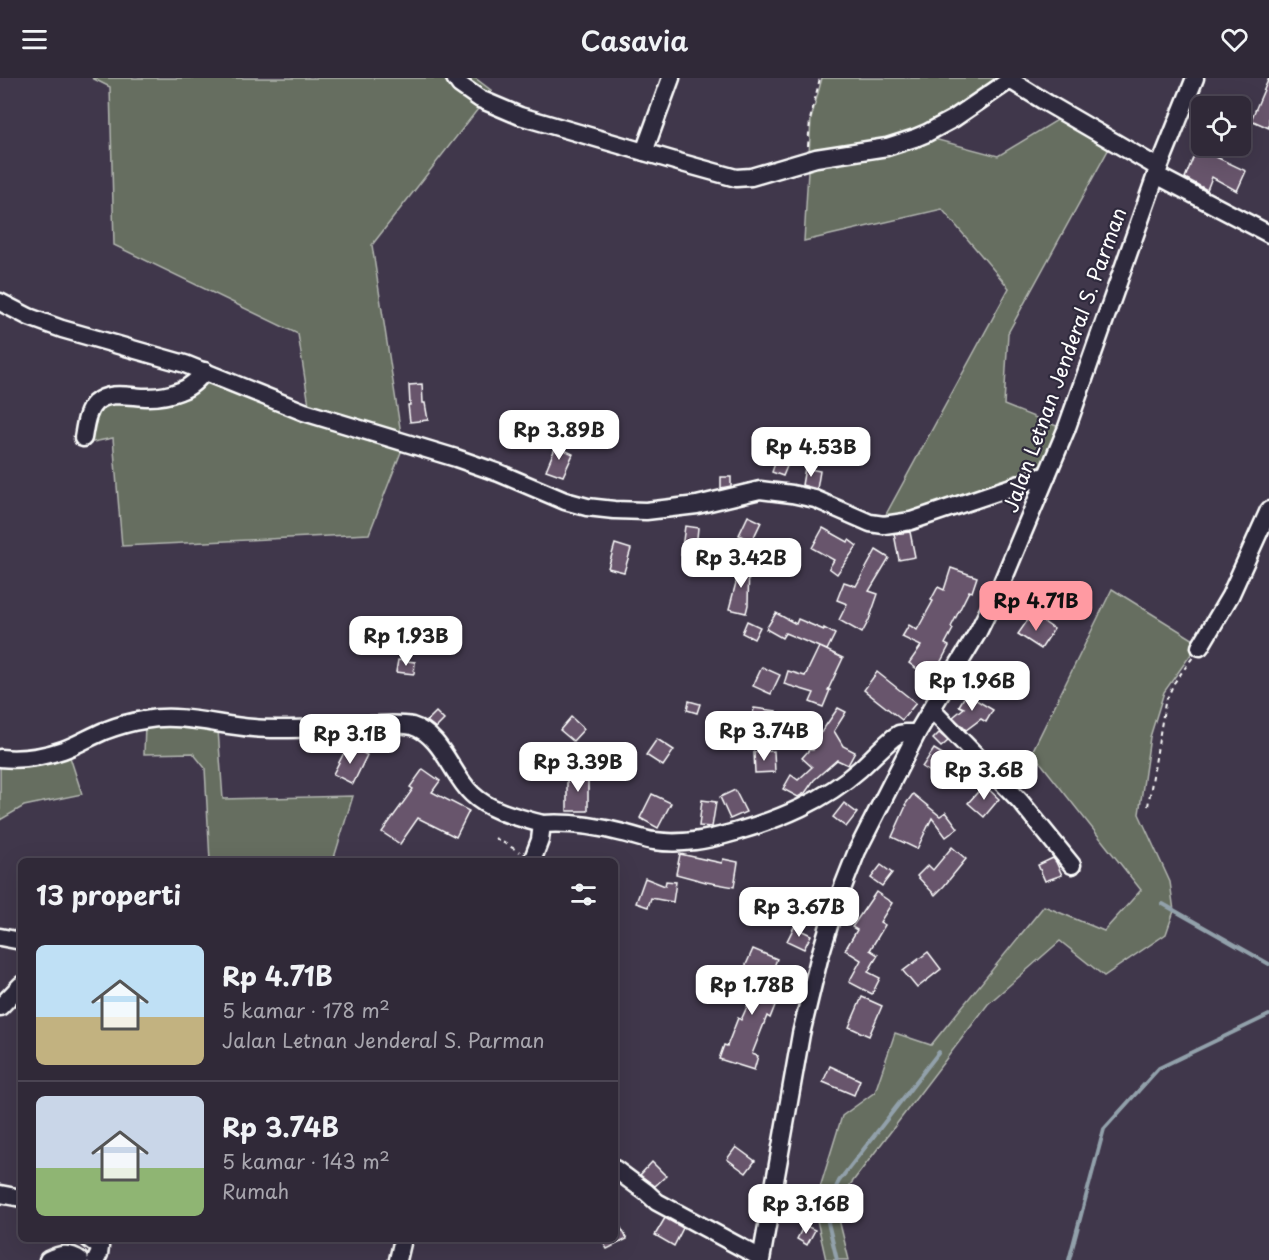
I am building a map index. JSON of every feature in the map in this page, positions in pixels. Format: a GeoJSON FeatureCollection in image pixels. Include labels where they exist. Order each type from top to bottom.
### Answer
{"type":"FeatureCollection","features":[{"type":"Feature","properties":{"kind":"street"},"geometry":{"type":"LineString","coordinates":[[455,78],[470,93],[500,108],[552,126],[736,178],[751,177],[816,158],[887,147],[915,138],[953,119],[1011,79],[1157,171],[1269,234]]}},
{"type":"Feature","properties":{"kind":"street"},"geometry":{"type":"LineString","coordinates":[[644,152],[671,78]]}},
{"type":"Feature","properties":{"kind":"street","name":"Jalan Letnan Jenderal S. Parman"},"geometry":{"type":"LineString","coordinates":[[761,1259],[801,1034],[833,912],[857,851],[916,733],[978,632],[1001,585],[1076,404],[1157,171],[1195,78]]}},
{"type":"Feature","properties":{"kind":"street"},"geometry":{"type":"LineString","coordinates":[[0,302],[29,317],[62,329],[148,352],[206,371],[304,412],[499,472],[565,501],[587,507],[646,511],[697,506],[760,490],[815,499],[870,523],[884,525],[935,514],[1047,475]]}},
{"type":"Feature","properties":{"kind":"street"},"geometry":{"type":"LineString","coordinates":[[83,438],[89,412],[94,404],[102,399],[111,395],[164,396],[188,388],[206,371]]}},
{"type":"Feature","properties":{"kind":"street"},"geometry":{"type":"LineString","coordinates":[[1200,647],[1230,596],[1269,510]]}},
{"type":"Feature","properties":{"kind":"street"},"geometry":{"type":"LineString","coordinates":[[931,709],[1020,801],[1072,865]]}},
{"type":"Feature","properties":{"kind":"street"},"geometry":{"type":"LineString","coordinates":[[0,758],[33,758],[64,750],[104,731],[146,719],[189,719],[252,728],[284,729],[367,725],[412,726],[423,732],[438,746],[459,780],[472,794],[490,807],[542,824],[566,823],[601,828],[652,841],[679,842],[706,840],[791,813],[824,795],[859,770],[899,734],[916,733]]}},
{"type":"Feature","properties":{"kind":"street"},"geometry":{"type":"LineString","coordinates":[[534,858],[540,840],[542,824]]}},
{"type":"Feature","properties":{"kind":"street"},"geometry":{"type":"LineString","coordinates":[[0,937],[18,940]]}},
{"type":"Feature","properties":{"kind":"street"},"geometry":{"type":"LineString","coordinates":[[0,1007],[18,988]]}},
{"type":"Feature","properties":{"kind":"street"},"geometry":{"type":"LineString","coordinates":[[618,1172],[657,1202],[761,1259]]}},
{"type":"Feature","properties":{"kind":"street"},"geometry":{"type":"LineString","coordinates":[[0,1194],[18,1197]]}},
{"type":"Feature","properties":{"kind":"street"},"geometry":{"type":"LineString","coordinates":[[93,1242],[100,1247],[96,1260]]}},
{"type":"Feature","properties":{"kind":"street"},"geometry":{"type":"LineString","coordinates":[[398,1260],[402,1242]]}},
{"type":"Feature","properties":{"kind":"street"},"geometry":{"type":"LineString","coordinates":[[48,1260],[57,1255],[69,1255],[80,1260]]}},
{"type":"Feature","properties":{"kind":"path"},"geometry":{"type":"LineString","coordinates":[[807,161],[810,120],[820,78]]}},
{"type":"Feature","properties":{"kind":"path"},"geometry":{"type":"LineString","coordinates":[[1148,806],[1165,703],[1174,683],[1200,647]]}},
{"type":"Feature","properties":{"kind":"path"},"geometry":{"type":"LineString","coordinates":[[495,838],[530,858]]}},
{"type":"Feature","properties":{"kind":"green space"},"geometry":{"type":"Polygon","coordinates":[[[92,78],[475,78],[492,91],[372,245],[403,447],[369,534],[122,546],[113,438],[88,443],[97,404],[158,400],[205,373],[311,418],[298,334],[114,245],[110,87],[92,78]]]}},
{"type":"Feature","properties":{"kind":"green space"},"geometry":{"type":"Polygon","coordinates":[[[822,78],[1022,78],[934,139],[998,156],[1062,117],[1113,141],[1008,333],[1004,405],[1069,431],[1057,459],[878,529],[1009,288],[942,209],[804,241],[811,119],[822,78]]]}},
{"type":"Feature","properties":{"kind":"green space"},"geometry":{"type":"Polygon","coordinates":[[[1112,589],[1199,643],[1164,692],[1150,737],[1139,814],[1170,882],[1174,911],[1166,934],[1104,976],[1060,941],[988,1004],[850,1185],[837,1211],[849,1260],[826,1260],[814,1207],[842,1116],[875,1092],[895,1033],[931,1045],[1044,906],[1104,931],[1141,890],[1032,752],[1112,589]]]}},
{"type":"Feature","properties":{"kind":"green space"},"geometry":{"type":"Polygon","coordinates":[[[145,724],[218,730],[223,799],[353,796],[334,858],[210,858],[205,768],[193,753],[144,754],[145,724]]]}},
{"type":"Feature","properties":{"kind":"green space"},"geometry":{"type":"Polygon","coordinates":[[[70,757],[82,794],[24,806],[0,820],[0,764],[13,765],[70,757]]]}},
{"type":"Feature","properties":{"kind":"building"},"geometry":{"type":"Polygon","coordinates":[[[1269,78],[1269,128],[1251,120],[1269,78]]]}},
{"type":"Feature","properties":{"kind":"building"},"geometry":{"type":"Polygon","coordinates":[[[1194,156],[1214,156],[1246,171],[1237,191],[1212,177],[1207,190],[1185,178],[1194,156]]]}},
{"type":"Feature","properties":{"kind":"building"},"geometry":{"type":"Polygon","coordinates":[[[422,384],[423,403],[425,403],[428,420],[410,422],[409,385],[422,384]]]}},
{"type":"Feature","properties":{"kind":"building"},"geometry":{"type":"Polygon","coordinates":[[[556,446],[573,454],[563,476],[546,470],[556,446]]]}},
{"type":"Feature","properties":{"kind":"building"},"geometry":{"type":"Polygon","coordinates":[[[778,455],[790,459],[783,476],[772,472],[778,455]]]}},
{"type":"Feature","properties":{"kind":"building"},"geometry":{"type":"Polygon","coordinates":[[[805,468],[820,471],[817,489],[802,485],[805,468]]]}},
{"type":"Feature","properties":{"kind":"building"},"geometry":{"type":"Polygon","coordinates":[[[721,477],[731,477],[731,486],[721,488],[721,477]]]}},
{"type":"Feature","properties":{"kind":"building"},"geometry":{"type":"Polygon","coordinates":[[[748,516],[761,522],[752,541],[739,535],[748,516]]]}},
{"type":"Feature","properties":{"kind":"building"},"geometry":{"type":"Polygon","coordinates":[[[685,526],[698,528],[695,557],[681,555],[685,526]]]}},
{"type":"Feature","properties":{"kind":"building"},"geometry":{"type":"Polygon","coordinates":[[[823,528],[857,546],[837,574],[829,568],[834,560],[812,548],[823,528]]]}},
{"type":"Feature","properties":{"kind":"building"},"geometry":{"type":"Polygon","coordinates":[[[910,532],[915,557],[899,560],[894,534],[910,532]]]}},
{"type":"Feature","properties":{"kind":"building"},"geometry":{"type":"Polygon","coordinates":[[[615,544],[631,549],[624,572],[608,568],[615,544]]]}},
{"type":"Feature","properties":{"kind":"building"},"geometry":{"type":"Polygon","coordinates":[[[774,548],[794,557],[790,567],[770,558],[774,548]]]}},
{"type":"Feature","properties":{"kind":"building"},"geometry":{"type":"Polygon","coordinates":[[[876,550],[889,558],[869,591],[878,594],[862,633],[839,620],[847,604],[837,600],[844,582],[856,586],[876,550]]]}},
{"type":"Feature","properties":{"kind":"building"},"geometry":{"type":"Polygon","coordinates":[[[738,562],[749,562],[746,613],[729,609],[737,579],[738,562]]]}},
{"type":"Feature","properties":{"kind":"building"},"geometry":{"type":"Polygon","coordinates":[[[951,568],[977,577],[972,592],[969,591],[951,627],[953,629],[945,644],[949,646],[938,667],[940,669],[932,680],[909,663],[921,646],[902,637],[909,625],[917,630],[938,587],[944,590],[951,568]]]}},
{"type":"Feature","properties":{"kind":"building"},"geometry":{"type":"Polygon","coordinates":[[[776,613],[796,624],[798,619],[835,634],[827,650],[820,647],[843,658],[823,707],[810,702],[814,693],[784,684],[788,671],[805,676],[819,647],[785,633],[782,638],[766,629],[776,613]]]}},
{"type":"Feature","properties":{"kind":"building"},"geometry":{"type":"Polygon","coordinates":[[[1032,614],[1054,629],[1041,649],[1018,634],[1032,614]]]}},
{"type":"Feature","properties":{"kind":"building"},"geometry":{"type":"Polygon","coordinates":[[[747,621],[760,627],[754,639],[742,633],[747,621]]]}},
{"type":"Feature","properties":{"kind":"building"},"geometry":{"type":"Polygon","coordinates":[[[398,660],[415,662],[414,674],[396,672],[398,660]]]}},
{"type":"Feature","properties":{"kind":"building"},"geometry":{"type":"Polygon","coordinates":[[[762,667],[780,675],[771,694],[753,686],[762,667]]]}},
{"type":"Feature","properties":{"kind":"building"},"geometry":{"type":"Polygon","coordinates":[[[877,672],[916,703],[902,720],[864,690],[877,672]]]}},
{"type":"Feature","properties":{"kind":"building"},"geometry":{"type":"Polygon","coordinates":[[[966,694],[993,710],[986,722],[981,719],[966,730],[953,717],[964,708],[959,706],[966,694]]]}},
{"type":"Feature","properties":{"kind":"building"},"geometry":{"type":"Polygon","coordinates":[[[689,701],[700,704],[697,713],[687,710],[689,701]]]}},
{"type":"Feature","properties":{"kind":"building"},"geometry":{"type":"Polygon","coordinates":[[[754,708],[776,711],[772,737],[740,733],[740,737],[724,736],[725,720],[752,721],[754,708]]]}},
{"type":"Feature","properties":{"kind":"building"},"geometry":{"type":"Polygon","coordinates":[[[838,708],[846,712],[834,731],[843,746],[855,752],[848,765],[837,760],[814,780],[805,793],[798,797],[783,789],[791,775],[798,780],[812,767],[802,758],[809,750],[813,750],[813,744],[838,708]]]}},
{"type":"Feature","properties":{"kind":"building"},"geometry":{"type":"Polygon","coordinates":[[[436,712],[444,720],[436,728],[427,721],[436,712]]]}},
{"type":"Feature","properties":{"kind":"building"},"geometry":{"type":"Polygon","coordinates":[[[571,717],[584,729],[573,741],[560,730],[571,717]]]}},
{"type":"Feature","properties":{"kind":"building"},"geometry":{"type":"Polygon","coordinates":[[[939,733],[948,741],[941,747],[933,739],[939,733]]]}},
{"type":"Feature","properties":{"kind":"building"},"geometry":{"type":"Polygon","coordinates":[[[657,739],[674,750],[663,766],[646,755],[657,739]]]}},
{"type":"Feature","properties":{"kind":"building"},"geometry":{"type":"Polygon","coordinates":[[[348,745],[367,755],[353,784],[333,774],[348,745]]]}},
{"type":"Feature","properties":{"kind":"building"},"geometry":{"type":"Polygon","coordinates":[[[934,749],[959,764],[947,783],[922,767],[934,749]]]}},
{"type":"Feature","properties":{"kind":"building"},"geometry":{"type":"Polygon","coordinates":[[[774,751],[775,772],[755,773],[754,752],[774,751]]]}},
{"type":"Feature","properties":{"kind":"building"},"geometry":{"type":"Polygon","coordinates":[[[423,769],[440,781],[432,792],[469,811],[456,837],[418,818],[400,844],[382,832],[413,789],[410,787],[423,769]]]}},
{"type":"Feature","properties":{"kind":"building"},"geometry":{"type":"Polygon","coordinates":[[[567,775],[588,775],[588,811],[567,811],[567,775]]]}},
{"type":"Feature","properties":{"kind":"building"},"geometry":{"type":"Polygon","coordinates":[[[984,785],[999,799],[984,817],[968,803],[984,785]]]}},
{"type":"Feature","properties":{"kind":"building"},"geometry":{"type":"Polygon","coordinates":[[[735,790],[746,812],[730,819],[720,797],[735,790]]]}},
{"type":"Feature","properties":{"kind":"building"},"geometry":{"type":"Polygon","coordinates":[[[652,794],[671,803],[658,828],[640,818],[652,794]]]}},
{"type":"Feature","properties":{"kind":"building"},"geometry":{"type":"Polygon","coordinates":[[[913,794],[940,816],[946,812],[958,828],[946,837],[932,818],[917,849],[892,837],[905,805],[913,794]]]}},
{"type":"Feature","properties":{"kind":"building"},"geometry":{"type":"Polygon","coordinates":[[[702,800],[716,802],[712,827],[699,826],[702,800]]]}},
{"type":"Feature","properties":{"kind":"building"},"geometry":{"type":"Polygon","coordinates":[[[844,803],[857,813],[846,827],[833,817],[844,803]]]}},
{"type":"Feature","properties":{"kind":"building"},"geometry":{"type":"Polygon","coordinates":[[[952,847],[966,859],[935,895],[917,876],[928,865],[933,870],[952,847]]]}},
{"type":"Feature","properties":{"kind":"building"},"geometry":{"type":"Polygon","coordinates":[[[680,854],[722,863],[723,859],[738,862],[734,887],[676,874],[680,854]]]}},
{"type":"Feature","properties":{"kind":"building"},"geometry":{"type":"Polygon","coordinates":[[[1053,858],[1062,875],[1045,881],[1038,865],[1053,858]]]}},
{"type":"Feature","properties":{"kind":"building"},"geometry":{"type":"Polygon","coordinates":[[[881,865],[892,873],[882,886],[871,878],[881,865]]]}},
{"type":"Feature","properties":{"kind":"building"},"geometry":{"type":"Polygon","coordinates":[[[645,878],[665,886],[666,881],[676,882],[673,902],[651,898],[648,907],[636,903],[645,878]]]}},
{"type":"Feature","properties":{"kind":"building"},"geometry":{"type":"Polygon","coordinates":[[[876,892],[892,903],[880,922],[885,925],[870,950],[878,955],[868,972],[880,978],[872,994],[849,982],[861,960],[845,950],[857,930],[852,927],[876,892]]]}},
{"type":"Feature","properties":{"kind":"building"},"geometry":{"type":"Polygon","coordinates":[[[794,927],[811,935],[804,949],[787,941],[794,927]]]}},
{"type":"Feature","properties":{"kind":"building"},"geometry":{"type":"Polygon","coordinates":[[[753,949],[777,959],[764,992],[778,998],[770,1018],[767,1016],[752,1054],[758,1056],[754,1070],[719,1059],[738,1018],[741,1020],[762,974],[745,967],[753,949]]]}},
{"type":"Feature","properties":{"kind":"building"},"geometry":{"type":"Polygon","coordinates":[[[928,952],[941,969],[917,988],[903,971],[928,952]]]}},
{"type":"Feature","properties":{"kind":"building"},"geometry":{"type":"Polygon","coordinates":[[[862,997],[882,1006],[869,1036],[849,1027],[862,997]]]}},
{"type":"Feature","properties":{"kind":"building"},"geometry":{"type":"Polygon","coordinates":[[[830,1066],[860,1080],[854,1095],[823,1082],[830,1066]]]}},
{"type":"Feature","properties":{"kind":"building"},"geometry":{"type":"Polygon","coordinates":[[[736,1147],[755,1161],[746,1173],[727,1159],[736,1147]]]}},
{"type":"Feature","properties":{"kind":"building"},"geometry":{"type":"Polygon","coordinates":[[[652,1162],[666,1176],[655,1186],[640,1175],[652,1162]]]}},
{"type":"Feature","properties":{"kind":"building"},"geometry":{"type":"Polygon","coordinates":[[[665,1218],[683,1228],[674,1246],[655,1235],[665,1218]]]}},
{"type":"Feature","properties":{"kind":"building"},"geometry":{"type":"Polygon","coordinates":[[[618,1222],[627,1239],[607,1249],[603,1242],[618,1242],[618,1222]]]}},
{"type":"Feature","properties":{"kind":"building"},"geometry":{"type":"Polygon","coordinates":[[[804,1225],[815,1230],[807,1245],[797,1239],[804,1225]]]}},
{"type":"Feature","properties":{"kind":"waterway"},"geometry":{"type":"LineString","coordinates":[[1163,904],[1269,964]]}},
{"type":"Feature","properties":{"kind":"waterway"},"geometry":{"type":"LineString","coordinates":[[1069,1260],[1104,1129],[1159,1068],[1269,1015]]}},
{"type":"Feature","properties":{"kind":"waterway"},"geometry":{"type":"LineString","coordinates":[[837,1260],[825,1210],[839,1181],[939,1052]]}}]}
